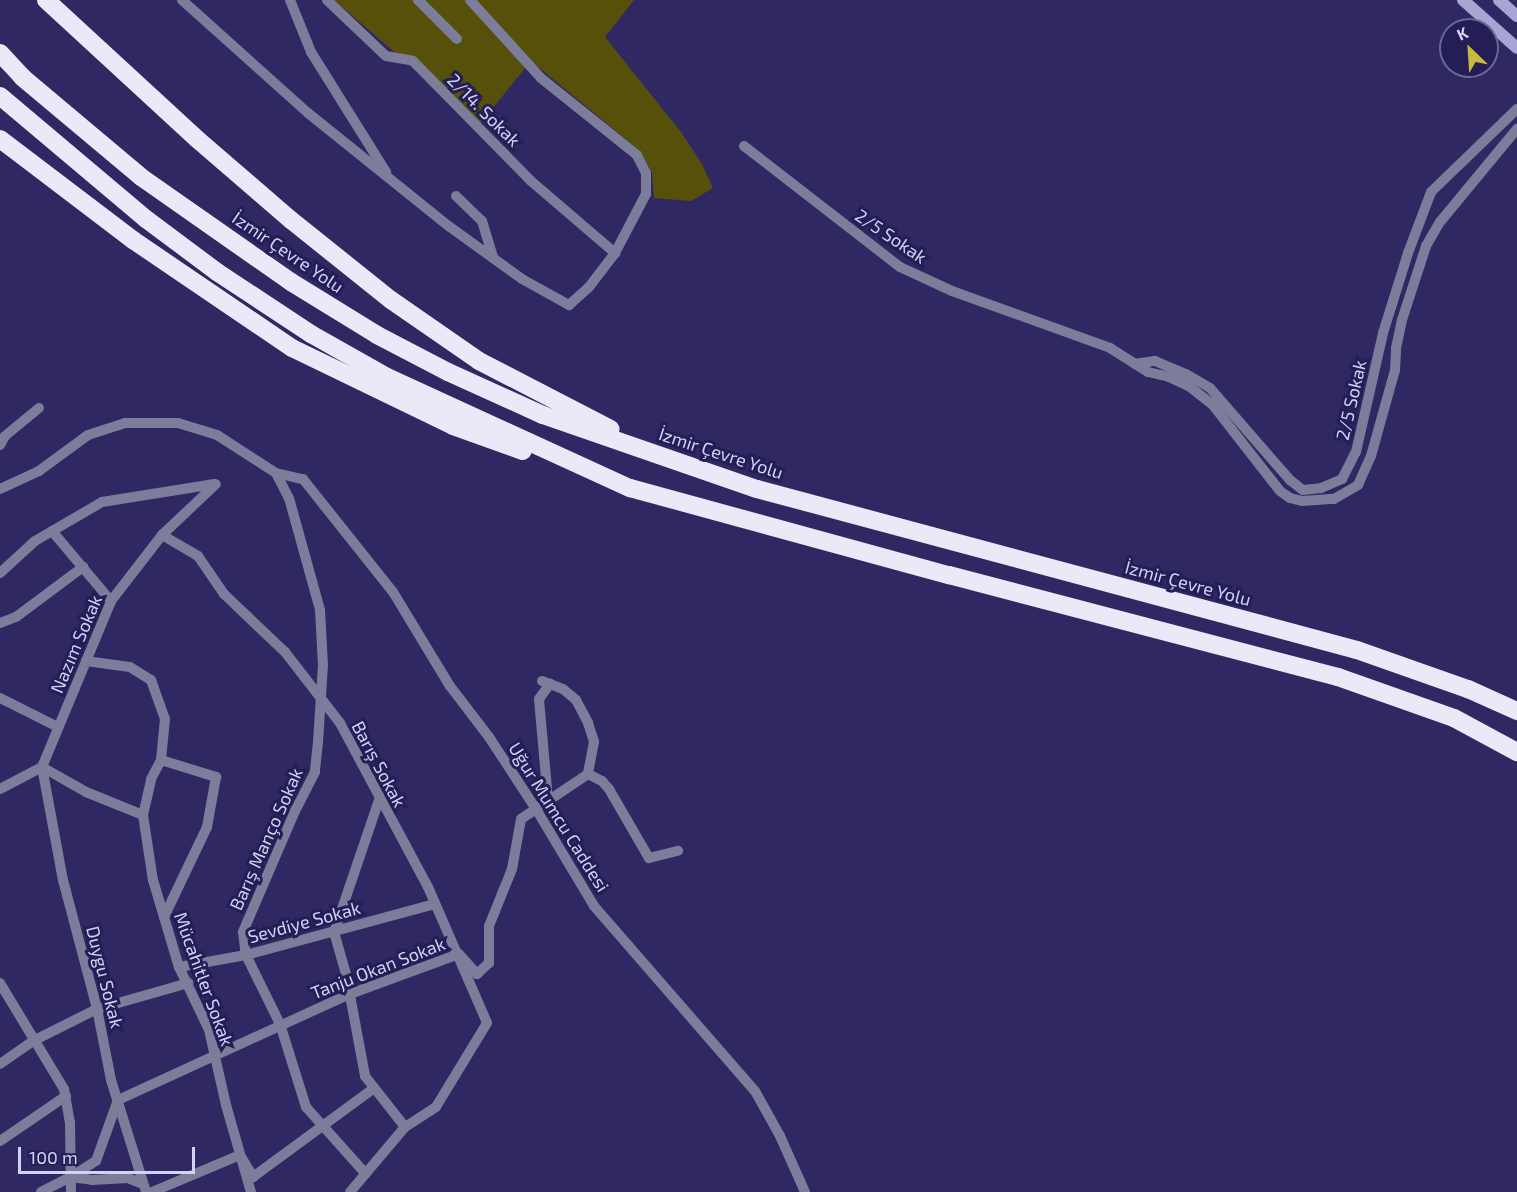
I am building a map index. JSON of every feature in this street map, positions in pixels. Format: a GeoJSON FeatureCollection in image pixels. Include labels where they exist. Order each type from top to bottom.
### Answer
{"type":"FeatureCollection","features":[{"type":"Feature","properties":{"kind":"highway"},"geometry":{"type":"LineString","coordinates":[[46,0],[197,139],[291,220],[391,300],[479,361],[655,453]]}},
{"type":"Feature","properties":{"kind":"highway","name":"İzmir Çevre Yolu"},"geometry":{"type":"LineString","coordinates":[[0,53],[22,76],[141,177],[291,282],[368,329],[448,372],[543,415],[757,489],[1357,650],[1468,689],[1517,711]]}},
{"type":"Feature","properties":{"kind":"highway"},"geometry":{"type":"LineString","coordinates":[[0,96],[146,219],[217,272],[311,334],[387,377],[630,488]]}},
{"type":"Feature","properties":{"kind":"highway"},"geometry":{"type":"LineString","coordinates":[[0,139],[133,240],[292,348],[453,426],[630,488],[1338,677],[1454,718],[1517,752]]}},
{"type":"Feature","properties":{"kind":"main road"},"geometry":{"type":"LineString","coordinates":[[1463,0],[1517,48]]}},
{"type":"Feature","properties":{"kind":"main road"},"geometry":{"type":"LineString","coordinates":[[1499,0],[1517,16]]}},
{"type":"Feature","properties":{"kind":"street"},"geometry":{"type":"LineString","coordinates":[[182,0],[308,113],[392,180],[522,279],[569,305],[589,287],[615,253],[646,194],[646,172],[637,155],[541,78],[470,0]]}},
{"type":"Feature","properties":{"kind":"street"},"geometry":{"type":"LineString","coordinates":[[290,0],[311,52],[392,180]]}},
{"type":"Feature","properties":{"kind":"street","name":"2/14. Sokak"},"geometry":{"type":"LineString","coordinates":[[327,0],[386,56],[413,61],[531,181],[615,253]]}},
{"type":"Feature","properties":{"kind":"street"},"geometry":{"type":"LineString","coordinates":[[418,0],[457,39]]}},
{"type":"Feature","properties":{"kind":"street","name":"2/5 Sokak"},"geometry":{"type":"LineString","coordinates":[[1136,364],[1155,361],[1186,374],[1210,388],[1290,480],[1303,490],[1321,488],[1342,479],[1361,436],[1383,333],[1408,253],[1431,192],[1517,109]]}},
{"type":"Feature","properties":{"kind":"street","name":"2/5 Sokak"},"geometry":{"type":"LineString","coordinates":[[744,146],[900,267],[952,291],[1110,348],[1148,372],[1169,377],[1190,387],[1212,404],[1280,490],[1290,498],[1319,501],[1346,494],[1359,485],[1371,456],[1395,370],[1396,348],[1402,320],[1426,246],[1440,222],[1517,129]]}},
{"type":"Feature","properties":{"kind":"street"},"geometry":{"type":"LineString","coordinates":[[456,196],[482,221],[494,259]]}},
{"type":"Feature","properties":{"kind":"street"},"geometry":{"type":"LineString","coordinates":[[0,445],[5,436],[39,408]]}},
{"type":"Feature","properties":{"kind":"street"},"geometry":{"type":"LineString","coordinates":[[0,489],[39,471],[88,435],[125,423],[178,423],[217,435],[276,473]]}},
{"type":"Feature","properties":{"kind":"street","name":"Barış Manço Sokak"},"geometry":{"type":"LineString","coordinates":[[276,473],[289,498],[320,610],[323,665],[315,772],[295,811],[243,932],[246,955],[280,1024],[306,1107],[365,1173]]}},
{"type":"Feature","properties":{"kind":"street","name":"Uğur Mumcu Caddesi"},"geometry":{"type":"LineString","coordinates":[[276,473],[303,479],[387,583],[450,686],[489,737],[536,809],[594,906],[755,1091],[780,1136],[805,1192]]}},
{"type":"Feature","properties":{"kind":"street","name":"Nazım Sokak"},"geometry":{"type":"LineString","coordinates":[[42,767],[111,601],[162,535],[216,484],[102,502],[52,531]]}},
{"type":"Feature","properties":{"kind":"street"},"geometry":{"type":"LineString","coordinates":[[0,573],[35,541],[52,531],[111,601]]}},
{"type":"Feature","properties":{"kind":"street","name":"Barış Sokak"},"geometry":{"type":"LineString","coordinates":[[162,535],[198,556],[224,594],[285,652],[319,700],[340,723],[459,954],[487,1023],[436,1107],[405,1127]]}},
{"type":"Feature","properties":{"kind":"street"},"geometry":{"type":"LineString","coordinates":[[0,623],[16,617],[83,567]]}},
{"type":"Feature","properties":{"kind":"street"},"geometry":{"type":"LineString","coordinates":[[0,789],[42,767],[86,792],[143,815],[151,779],[160,760],[165,719],[151,680],[130,667],[86,661]]}},
{"type":"Feature","properties":{"kind":"street"},"geometry":{"type":"LineString","coordinates":[[536,809],[588,774],[594,742],[588,723],[576,700],[563,689],[546,682],[538,699],[548,800]]}},
{"type":"Feature","properties":{"kind":"street"},"geometry":{"type":"LineString","coordinates":[[0,698],[58,727]]}},
{"type":"Feature","properties":{"kind":"street"},"geometry":{"type":"LineString","coordinates":[[160,760],[216,777],[207,827],[164,917]]}},
{"type":"Feature","properties":{"kind":"street","name":"Duygu Sokak"},"geometry":{"type":"LineString","coordinates":[[42,767],[63,880],[97,1009],[111,1080],[145,1188]]}},
{"type":"Feature","properties":{"kind":"street"},"geometry":{"type":"LineString","coordinates":[[588,774],[602,781],[609,789],[648,858],[678,851]]}},
{"type":"Feature","properties":{"kind":"street"},"geometry":{"type":"LineString","coordinates":[[350,1192],[405,1127],[365,1076],[350,994],[334,932],[379,800]]}},
{"type":"Feature","properties":{"kind":"street","name":"Tanju Okan Sokak"},"geometry":{"type":"LineString","coordinates":[[118,1100],[215,1057],[280,1024],[350,994],[459,954],[477,974],[489,963],[489,926],[512,869],[521,819],[536,809]]}},
{"type":"Feature","properties":{"kind":"street","name":"Mücahitler Sokak"},"geometry":{"type":"LineString","coordinates":[[143,815],[153,880],[179,967],[209,1030],[251,1192]]}},
{"type":"Feature","properties":{"kind":"street","name":"Sevdiye Sokak"},"geometry":{"type":"LineString","coordinates":[[179,967],[246,955],[435,904]]}},
{"type":"Feature","properties":{"kind":"street"},"geometry":{"type":"LineString","coordinates":[[0,983],[64,1089],[70,1122],[71,1192]]}},
{"type":"Feature","properties":{"kind":"street"},"geometry":{"type":"LineString","coordinates":[[0,1064],[33,1041],[97,1009],[188,983]]}},
{"type":"Feature","properties":{"kind":"street"},"geometry":{"type":"LineString","coordinates":[[152,1192],[240,1155],[254,1177],[374,1088]]}},
{"type":"Feature","properties":{"kind":"street"},"geometry":{"type":"LineString","coordinates":[[0,1141],[66,1096]]}},
{"type":"Feature","properties":{"kind":"street"},"geometry":{"type":"LineString","coordinates":[[41,1192],[49,1186],[71,1178],[96,1161],[118,1100]]}},
{"type":"Feature","properties":{"kind":"street"},"geometry":{"type":"LineString","coordinates":[[71,1178],[92,1180],[128,1178],[145,1188]]}},
{"type":"Feature","properties":{"kind":"shaded area"},"geometry":{"type":"Polygon","coordinates":[[[334,0],[634,0],[605,37],[681,132],[702,164],[713,188],[691,201],[654,198],[652,172],[639,150],[531,61],[479,125],[334,0]]]}}]}
